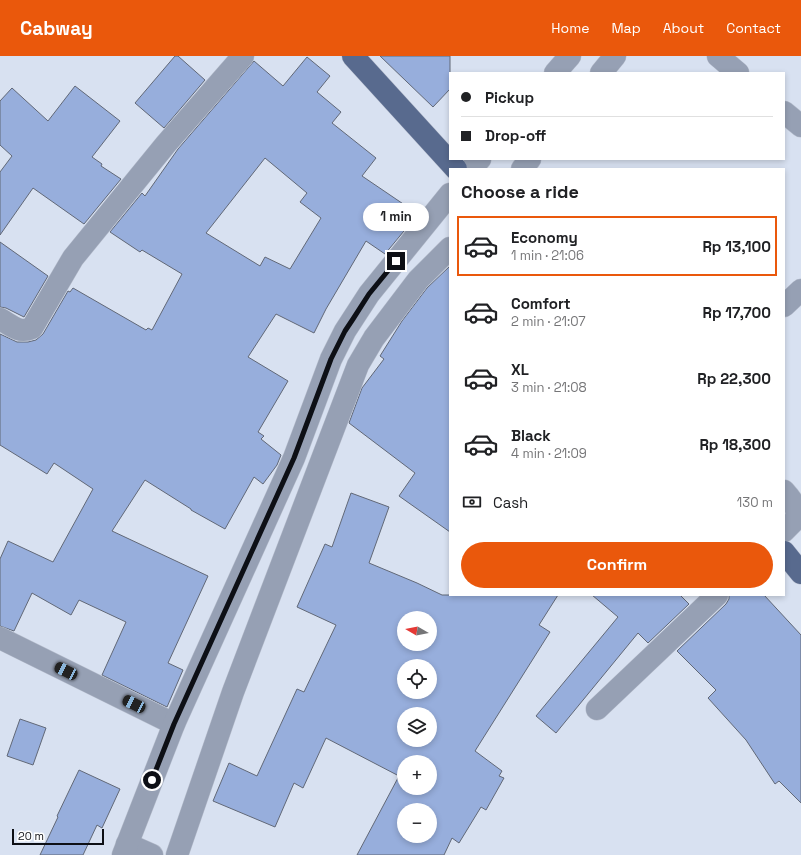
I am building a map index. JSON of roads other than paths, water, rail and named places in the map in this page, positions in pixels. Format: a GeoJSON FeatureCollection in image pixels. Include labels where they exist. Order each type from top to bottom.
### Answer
{"type":"FeatureCollection","features":[{"type":"Feature","properties":{"kind":"main road"},"geometry":{"type":"LineString","coordinates":[[353,56],[455,168]]}},
{"type":"Feature","properties":{"kind":"main road"},"geometry":{"type":"LineString","coordinates":[[785,553],[801,573]]}},
{"type":"Feature","properties":{"kind":"street"},"geometry":{"type":"LineString","coordinates":[[0,319],[19,330],[26,331],[32,328],[73,258],[166,144],[243,56]]}},
{"type":"Feature","properties":{"kind":"street"},"geometry":{"type":"LineString","coordinates":[[556,72],[570,56]]}},
{"type":"Feature","properties":{"kind":"street"},"geometry":{"type":"LineString","coordinates":[[602,72],[614,56]]}},
{"type":"Feature","properties":{"kind":"street"},"geometry":{"type":"LineString","coordinates":[[718,56],[737,72]]}},
{"type":"Feature","properties":{"kind":"street"},"geometry":{"type":"LineString","coordinates":[[785,113],[801,126]]}},
{"type":"Feature","properties":{"kind":"street"},"geometry":{"type":"LineString","coordinates":[[472,168],[479,160]]}},
{"type":"Feature","properties":{"kind":"street"},"geometry":{"type":"LineString","coordinates":[[523,168],[529,160]]}},
{"type":"Feature","properties":{"kind":"street"},"geometry":{"type":"LineString","coordinates":[[135,851],[174,724],[291,465],[331,359],[345,331],[369,294],[449,195]]}},
{"type":"Feature","properties":{"kind":"street"},"geometry":{"type":"LineString","coordinates":[[177,855],[233,692],[358,365],[374,338],[418,280],[449,249]]}},
{"type":"Feature","properties":{"kind":"street"},"geometry":{"type":"LineString","coordinates":[[785,305],[801,290]]}},
{"type":"Feature","properties":{"kind":"street"},"geometry":{"type":"LineString","coordinates":[[785,492],[794,502],[797,510],[797,518],[785,530]]}},
{"type":"Feature","properties":{"kind":"street"},"geometry":{"type":"LineString","coordinates":[[597,709],[716,596]]}},
{"type":"Feature","properties":{"kind":"street"},"geometry":{"type":"LineString","coordinates":[[0,638],[174,724]]}}]}
